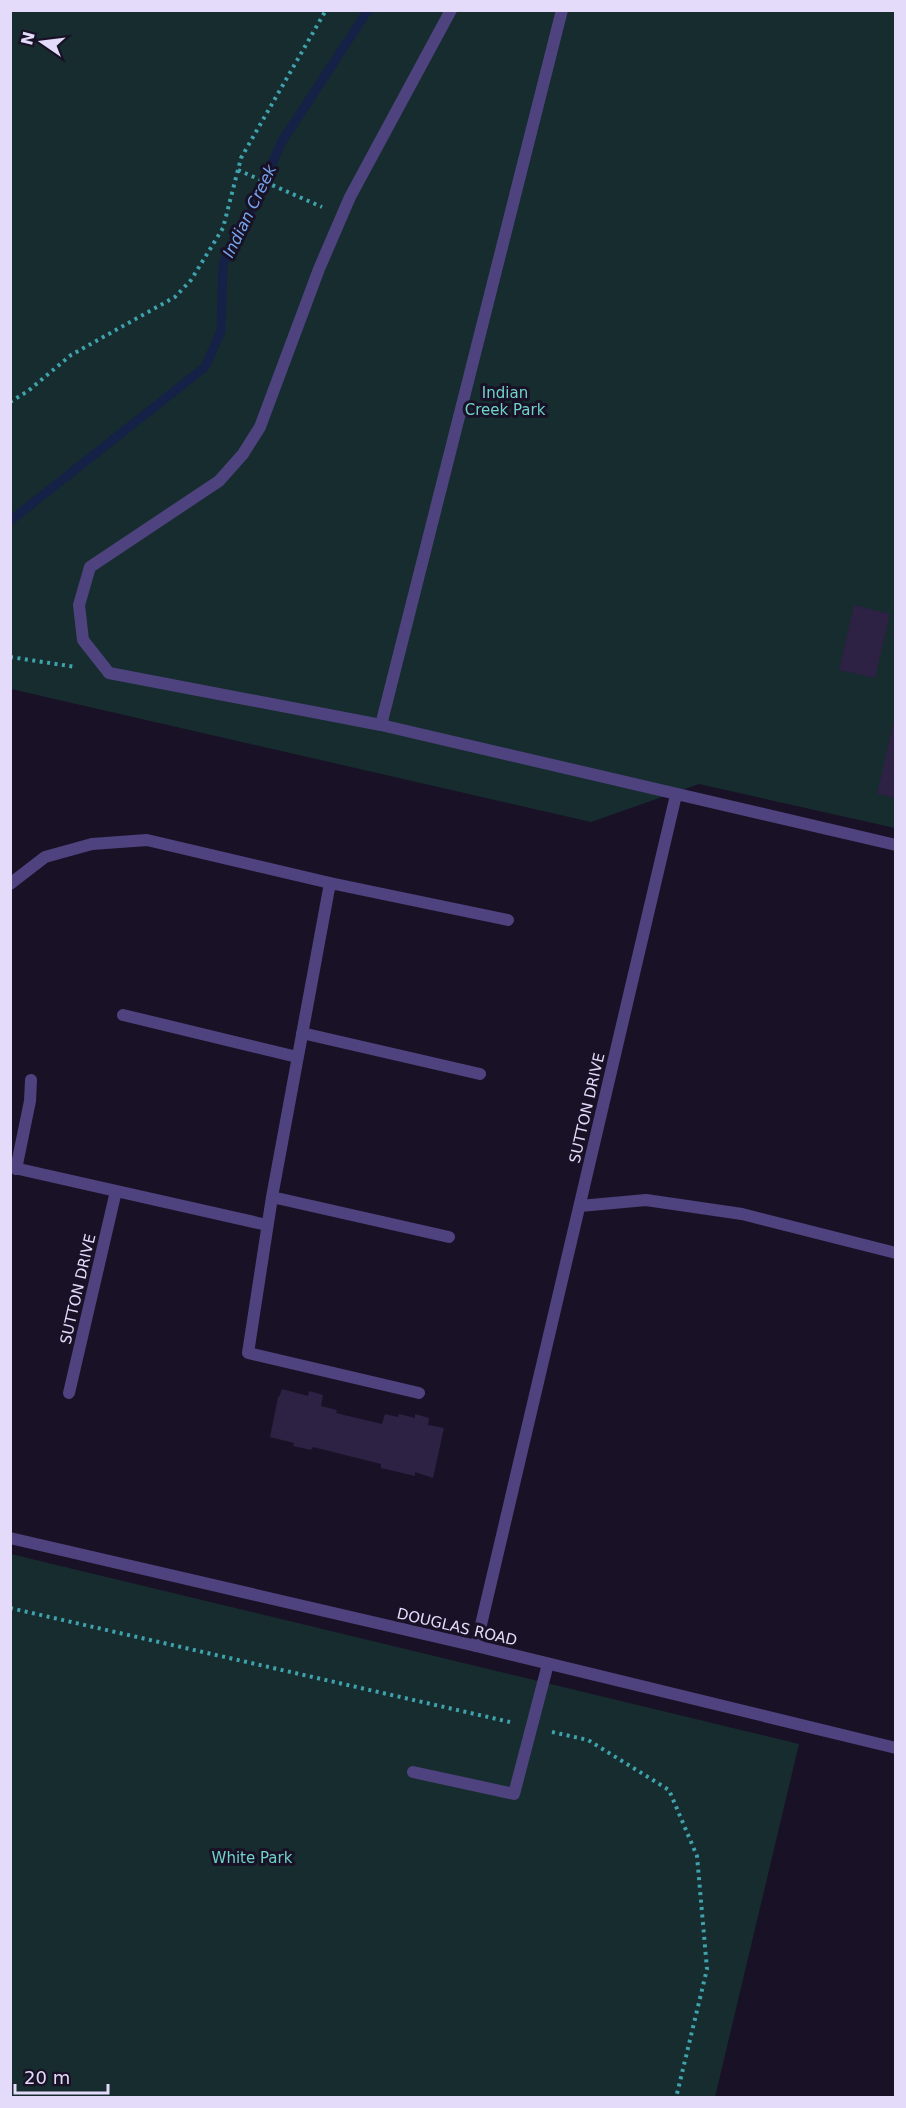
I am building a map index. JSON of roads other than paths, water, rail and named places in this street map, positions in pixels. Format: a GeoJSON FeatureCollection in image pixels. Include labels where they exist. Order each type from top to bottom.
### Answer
{"type":"FeatureCollection","features":[{"type":"Feature","properties":{"kind":"street"},"geometry":{"type":"LineString","coordinates":[[451,10],[350,197],[319,269],[260,427],[243,454],[219,481],[90,567],[79,605],[83,640],[109,673],[381,725],[896,845]]}},
{"type":"Feature","properties":{"kind":"street"},"geometry":{"type":"LineString","coordinates":[[381,725],[562,10]]}},
{"type":"Feature","properties":{"kind":"street","name":"SUTTON DRIVE"},"geometry":{"type":"LineString","coordinates":[[476,1646],[676,795]]}},
{"type":"Feature","properties":{"kind":"street"},"geometry":{"type":"LineString","coordinates":[[10,884],[45,857],[92,844],[147,840],[330,883],[508,920]]}},
{"type":"Feature","properties":{"kind":"street"},"geometry":{"type":"LineString","coordinates":[[330,883],[267,1224],[248,1353],[419,1393]]}},
{"type":"Feature","properties":{"kind":"street"},"geometry":{"type":"LineString","coordinates":[[123,1015],[297,1057]]}},
{"type":"Feature","properties":{"kind":"street"},"geometry":{"type":"LineString","coordinates":[[302,1033],[480,1074]]}},
{"type":"Feature","properties":{"kind":"street"},"geometry":{"type":"LineString","coordinates":[[30,1080],[30,1101],[13,1168],[267,1224]]}},
{"type":"Feature","properties":{"kind":"street","name":"SUTTON DRIVE"},"geometry":{"type":"LineString","coordinates":[[69,1393],[116,1191]]}},
{"type":"Feature","properties":{"kind":"street"},"geometry":{"type":"LineString","coordinates":[[272,1197],[449,1237]]}},
{"type":"Feature","properties":{"kind":"street"},"geometry":{"type":"LineString","coordinates":[[580,1206],[646,1200],[742,1214],[896,1253]]}},
{"type":"Feature","properties":{"kind":"street","name":"DOUGLAS ROAD"},"geometry":{"type":"LineString","coordinates":[[10,1538],[476,1646],[896,1748]]}},
{"type":"Feature","properties":{"kind":"street"},"geometry":{"type":"LineString","coordinates":[[413,1772],[514,1794],[548,1664]]}},
{"type":"Feature","properties":{"kind":"waterway","name":"Indian Creek"},"geometry":{"type":"LineString","coordinates":[[10,521],[205,367],[221,331],[223,264],[256,202],[281,143],[368,10]]}},
{"type":"Feature","properties":{"kind":"park label","name":"Indian Creek Park"},"geometry":{"type":"Point","coordinates":[505,402]}},
{"type":"Feature","properties":{"kind":"park label","name":"White Park"},"geometry":{"type":"Point","coordinates":[252,1858]}}]}
